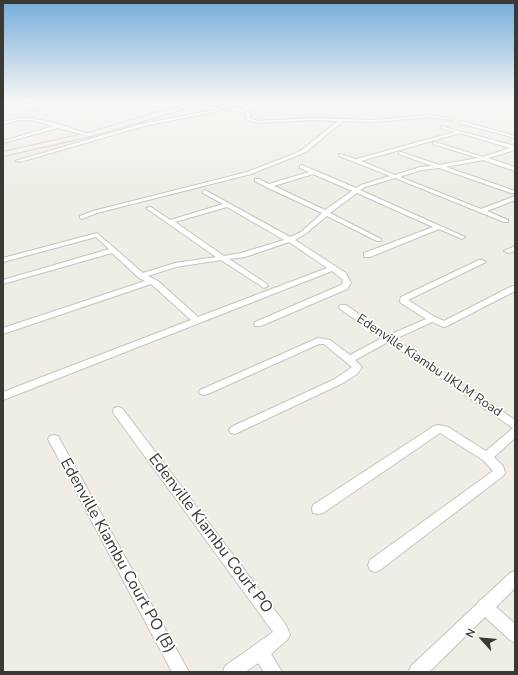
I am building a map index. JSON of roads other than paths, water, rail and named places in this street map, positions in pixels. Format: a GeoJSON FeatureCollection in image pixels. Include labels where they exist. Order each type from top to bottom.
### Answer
{"type":"FeatureCollection","features":[{"type":"Feature","properties":{"kind":"main road"},"geometry":{"type":"LineString","coordinates":[[3,154],[101,132]]}},
{"type":"Feature","properties":{"kind":"street"},"geometry":{"type":"LineString","coordinates":[[3,142],[40,132]]}},
{"type":"Feature","properties":{"kind":"street"},"geometry":{"type":"LineString","coordinates":[[78,132],[89,135]]}},
{"type":"Feature","properties":{"kind":"street"},"geometry":{"type":"LineString","coordinates":[[18,161],[120,132]]}},
{"type":"Feature","properties":{"kind":"street"},"geometry":{"type":"LineString","coordinates":[[82,218],[95,212],[249,173],[304,151],[328,132]]}},
{"type":"Feature","properties":{"kind":"street"},"geometry":{"type":"LineString","coordinates":[[356,161],[460,132],[515,148]]}},
{"type":"Feature","properties":{"kind":"street"},"geometry":{"type":"LineString","coordinates":[[495,132],[515,137]]}},
{"type":"Feature","properties":{"kind":"street"},"geometry":{"type":"LineString","coordinates":[[435,143],[515,169]]}},
{"type":"Feature","properties":{"kind":"street"},"geometry":{"type":"LineString","coordinates":[[142,276],[175,265],[242,255],[290,240],[303,233],[326,213],[363,186],[398,177],[420,169],[484,158],[515,148]]}},
{"type":"Feature","properties":{"kind":"street"},"geometry":{"type":"LineString","coordinates":[[401,153],[514,195]]}},
{"type":"Feature","properties":{"kind":"street"},"geometry":{"type":"LineString","coordinates":[[341,155],[506,221]]}},
{"type":"Feature","properties":{"kind":"street"},"geometry":{"type":"LineString","coordinates":[[302,167],[462,237]]}},
{"type":"Feature","properties":{"kind":"street"},"geometry":{"type":"LineString","coordinates":[[268,186],[314,172]]}},
{"type":"Feature","properties":{"kind":"street"},"geometry":{"type":"LineString","coordinates":[[257,180],[379,240]]}},
{"type":"Feature","properties":{"kind":"street"},"geometry":{"type":"LineString","coordinates":[[205,192],[290,240],[333,268],[346,279],[347,283],[344,287],[258,324]]}},
{"type":"Feature","properties":{"kind":"street"},"geometry":{"type":"LineString","coordinates":[[481,210],[514,195]]}},
{"type":"Feature","properties":{"kind":"street"},"geometry":{"type":"LineString","coordinates":[[169,222],[227,204]]}},
{"type":"Feature","properties":{"kind":"street"},"geometry":{"type":"LineString","coordinates":[[149,208],[264,286]]}},
{"type":"Feature","properties":{"kind":"street"},"geometry":{"type":"LineString","coordinates":[[367,255],[439,227]]}},
{"type":"Feature","properties":{"kind":"street"},"geometry":{"type":"LineString","coordinates":[[3,260],[97,235],[142,276],[152,281],[197,321]]}},
{"type":"Feature","properties":{"kind":"street"},"geometry":{"type":"LineString","coordinates":[[3,282],[114,250]]}},
{"type":"Feature","properties":{"kind":"street"},"geometry":{"type":"LineString","coordinates":[[482,262],[404,299],[404,301],[432,319],[444,324],[515,288]]}},
{"type":"Feature","properties":{"kind":"street"},"geometry":{"type":"LineString","coordinates":[[3,396],[333,268]]}},
{"type":"Feature","properties":{"kind":"street"},"geometry":{"type":"LineString","coordinates":[[3,331],[152,281]]}},
{"type":"Feature","properties":{"kind":"street","name":"Edenville Kiambu IJKLM Road"},"geometry":{"type":"LineString","coordinates":[[343,307],[515,424]]}},
{"type":"Feature","properties":{"kind":"street"},"geometry":{"type":"LineString","coordinates":[[349,359],[389,338],[432,319]]}},
{"type":"Feature","properties":{"kind":"street"},"geometry":{"type":"LineString","coordinates":[[204,392],[318,341],[327,342],[357,367],[354,372],[339,381],[235,430]]}},
{"type":"Feature","properties":{"kind":"street","name":"Edenville Kiambu Court PO"},"geometry":{"type":"LineString","coordinates":[[118,412],[281,630],[282,635],[260,652]]}},
{"type":"Feature","properties":{"kind":"street"},"geometry":{"type":"LineString","coordinates":[[318,509],[438,429],[444,430],[487,457],[499,469],[498,473],[375,566]]}},
{"type":"Feature","properties":{"kind":"street"},"geometry":{"type":"LineString","coordinates":[[487,457],[515,432]]}},
{"type":"Feature","properties":{"kind":"street","name":"Edenville Kiambu Court PO (B)"},"geometry":{"type":"LineString","coordinates":[[54,439],[181,672]]}},
{"type":"Feature","properties":{"kind":"street"},"geometry":{"type":"LineString","coordinates":[[417,672],[484,606],[515,578]]}},
{"type":"Feature","properties":{"kind":"street"},"geometry":{"type":"LineString","coordinates":[[484,606],[515,635]]}},
{"type":"Feature","properties":{"kind":"street"},"geometry":{"type":"LineString","coordinates":[[231,672],[260,652],[274,672]]}}]}
